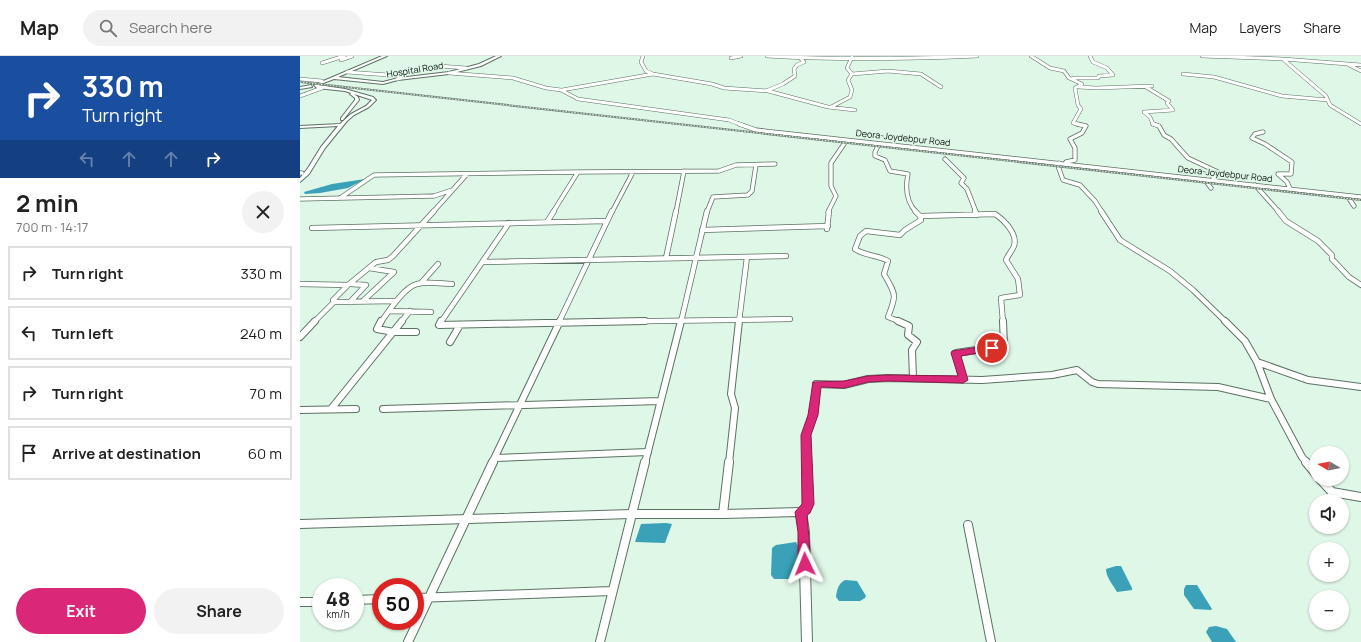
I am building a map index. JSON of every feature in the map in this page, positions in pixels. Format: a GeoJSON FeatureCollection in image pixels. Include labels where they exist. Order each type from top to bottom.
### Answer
{"type":"FeatureCollection","features":[{"type":"Feature","properties":{"kind":"main road"},"geometry":{"type":"LineString","coordinates":[[300,88],[311,86],[332,78],[383,56]]}},
{"type":"Feature","properties":{"kind":"main road"},"geometry":{"type":"LineString","coordinates":[[372,100],[349,91],[315,86],[383,56]]}},
{"type":"Feature","properties":{"kind":"main road","name":"Hospital Road"},"geometry":{"type":"LineString","coordinates":[[332,78],[381,83],[398,79],[449,73],[480,65],[499,56]]}},
{"type":"Feature","properties":{"kind":"main road"},"geometry":{"type":"LineString","coordinates":[[311,86],[349,92],[360,102]]}},
{"type":"Feature","properties":{"kind":"main road"},"geometry":{"type":"LineString","coordinates":[[301,173],[322,143],[349,115],[358,103],[372,100]]}},
{"type":"Feature","properties":{"kind":"main road"},"geometry":{"type":"LineString","coordinates":[[300,127],[340,125],[352,115],[367,109],[372,100]]}},
{"type":"Feature","properties":{"kind":"main road"},"geometry":{"type":"LineString","coordinates":[[300,180],[309,171],[323,148],[340,125],[360,102],[370,102],[362,110],[349,115]]}},
{"type":"Feature","properties":{"kind":"main road"},"geometry":{"type":"LineString","coordinates":[[353,110],[362,110]]}},
{"type":"Feature","properties":{"kind":"main road"},"geometry":{"type":"LineString","coordinates":[[300,524],[632,514],[801,512],[804,532],[807,642]]}},
{"type":"Feature","properties":{"kind":"street"},"geometry":{"type":"LineString","coordinates":[[322,63],[344,56]]}},
{"type":"Feature","properties":{"kind":"street"},"geometry":{"type":"LineString","coordinates":[[336,61],[352,56]]}},
{"type":"Feature","properties":{"kind":"street"},"geometry":{"type":"LineString","coordinates":[[643,56],[641,62],[643,67],[653,74]]}},
{"type":"Feature","properties":{"kind":"street"},"geometry":{"type":"LineString","coordinates":[[731,58],[741,56]]}},
{"type":"Feature","properties":{"kind":"street"},"geometry":{"type":"LineString","coordinates":[[768,56],[800,58],[977,56]]}},
{"type":"Feature","properties":{"kind":"street"},"geometry":{"type":"LineString","coordinates":[[1031,56],[1050,68],[1064,70],[1070,78],[1082,84],[1075,88],[1078,105],[1081,109],[1073,123],[1086,126],[1082,133],[1070,140],[1075,148],[1075,160],[1066,162],[1066,164]]}},
{"type":"Feature","properties":{"kind":"street"},"geometry":{"type":"LineString","coordinates":[[1070,78],[1098,78],[1099,76],[1113,75],[1107,68],[1093,62],[1090,56]]}},
{"type":"Feature","properties":{"kind":"street"},"geometry":{"type":"LineString","coordinates":[[1202,56],[1283,59],[1361,65]]}},
{"type":"Feature","properties":{"kind":"street"},"geometry":{"type":"LineString","coordinates":[[1262,56],[1267,59]]}},
{"type":"Feature","properties":{"kind":"street"},"geometry":{"type":"LineString","coordinates":[[852,57],[847,68],[852,74]]}},
{"type":"Feature","properties":{"kind":"street"},"geometry":{"type":"LineString","coordinates":[[766,91],[792,79],[795,76],[794,69],[797,65],[804,62],[800,58]]}},
{"type":"Feature","properties":{"kind":"street"},"geometry":{"type":"LineString","coordinates":[[1283,59],[1300,71],[1310,82],[1317,86],[1319,91],[1328,98],[1330,105],[1361,124]]}},
{"type":"Feature","properties":{"kind":"street"},"geometry":{"type":"LineString","coordinates":[[1348,64],[1361,71]]}},
{"type":"Feature","properties":{"kind":"street"},"geometry":{"type":"LineString","coordinates":[[428,67],[435,68],[439,66],[466,68]]}},
{"type":"Feature","properties":{"kind":"street"},"geometry":{"type":"LineString","coordinates":[[852,74],[885,71],[910,72],[921,74],[941,87]]}},
{"type":"Feature","properties":{"kind":"street"},"geometry":{"type":"LineString","coordinates":[[347,72],[402,76],[398,79]]}},
{"type":"Feature","properties":{"kind":"street","name":"Deora-Joydebpur Road"},"geometry":{"type":"LineString","coordinates":[[449,73],[506,77],[546,88],[562,90],[578,99],[721,119],[756,130],[1361,197]]}},
{"type":"Feature","properties":{"kind":"street"},"geometry":{"type":"LineString","coordinates":[[562,90],[653,74],[712,84],[724,88],[766,91],[831,107],[855,110]]}},
{"type":"Feature","properties":{"kind":"street"},"geometry":{"type":"LineString","coordinates":[[831,107],[850,97],[852,90],[848,80],[852,74]]}},
{"type":"Feature","properties":{"kind":"street"},"geometry":{"type":"LineString","coordinates":[[1183,74],[1214,77],[1282,96],[1328,100]]}},
{"type":"Feature","properties":{"kind":"street"},"geometry":{"type":"LineString","coordinates":[[300,79],[322,81]]}},
{"type":"Feature","properties":{"kind":"street"},"geometry":{"type":"LineString","coordinates":[[1079,87],[1096,88],[1152,86]]}},
{"type":"Feature","properties":{"kind":"street"},"geometry":{"type":"LineString","coordinates":[[1146,87],[1170,101],[1167,103],[1173,110],[1144,112],[1150,117],[1153,124],[1159,126],[1164,135],[1172,138],[1183,154],[1190,160],[1218,172],[1213,177],[1215,181]]}},
{"type":"Feature","properties":{"kind":"street"},"geometry":{"type":"LineString","coordinates":[[300,96],[322,88]]}},
{"type":"Feature","properties":{"kind":"street"},"geometry":{"type":"LineString","coordinates":[[1263,132],[1255,134],[1252,138],[1265,144],[1292,162],[1291,174],[1278,174],[1287,182],[1290,189]]}},
{"type":"Feature","properties":{"kind":"street"},"geometry":{"type":"LineString","coordinates":[[702,230],[827,228],[828,212],[831,203],[835,200],[836,196],[831,186],[831,163],[844,144]]}},
{"type":"Feature","properties":{"kind":"street"},"geometry":{"type":"LineString","coordinates":[[879,144],[874,152],[875,156],[885,160],[890,171],[908,174],[906,188],[908,201],[921,216],[921,222],[903,230],[900,235],[866,231],[860,236],[855,249],[863,254],[888,261],[884,274],[895,293],[888,317],[909,326],[908,335],[917,342],[912,350],[913,378]]}},
{"type":"Feature","properties":{"kind":"street"},"geometry":{"type":"LineString","coordinates":[[945,159],[964,178],[961,183],[967,189],[977,215]]}},
{"type":"Feature","properties":{"kind":"street"},"geometry":{"type":"LineString","coordinates":[[1059,163],[1058,166],[1063,180],[1080,185],[1095,201],[1120,240],[1126,245],[1160,264],[1193,290],[1245,341],[1257,362],[1271,399],[1302,457],[1309,466]]}},
{"type":"Feature","properties":{"kind":"street"},"geometry":{"type":"LineString","coordinates":[[340,198],[374,175],[719,171],[736,164],[775,164]]}},
{"type":"Feature","properties":{"kind":"street"},"geometry":{"type":"LineString","coordinates":[[600,642],[700,245],[707,210],[713,197],[748,196],[752,191],[756,165]]}},
{"type":"Feature","properties":{"kind":"street"},"geometry":{"type":"LineString","coordinates":[[666,258],[684,171]]}},
{"type":"Feature","properties":{"kind":"street"},"geometry":{"type":"LineString","coordinates":[[547,222],[578,172]]}},
{"type":"Feature","properties":{"kind":"street"},"geometry":{"type":"LineString","coordinates":[[408,642],[519,406],[633,172]]}},
{"type":"Feature","properties":{"kind":"street"},"geometry":{"type":"LineString","coordinates":[[300,337],[334,302],[332,300],[350,284],[376,262],[388,260],[422,225],[467,174]]}},
{"type":"Feature","properties":{"kind":"street"},"geometry":{"type":"LineString","coordinates":[[1205,180],[1211,188]]}},
{"type":"Feature","properties":{"kind":"street"},"geometry":{"type":"LineString","coordinates":[[1255,185],[1286,221],[1318,241],[1332,255],[1332,259],[1349,277],[1361,285]]}},
{"type":"Feature","properties":{"kind":"street"},"geometry":{"type":"LineString","coordinates":[[300,200],[433,197],[452,190]]}},
{"type":"Feature","properties":{"kind":"street"},"geometry":{"type":"LineString","coordinates":[[1352,196],[1350,200],[1354,206]]}},
{"type":"Feature","properties":{"kind":"street"},"geometry":{"type":"LineString","coordinates":[[300,200],[433,197],[440,204]]}},
{"type":"Feature","properties":{"kind":"street"},"geometry":{"type":"LineString","coordinates":[[921,216],[995,214],[1010,230],[1014,237],[1014,247],[1006,257],[1006,260],[1017,274],[1020,294],[1001,298],[1000,309],[1005,340],[1004,346],[956,353],[963,380]]}},
{"type":"Feature","properties":{"kind":"street"},"geometry":{"type":"LineString","coordinates":[[312,228],[608,221]]}},
{"type":"Feature","properties":{"kind":"street"},"geometry":{"type":"LineString","coordinates":[[509,223],[439,325],[790,319]]}},
{"type":"Feature","properties":{"kind":"street"},"geometry":{"type":"LineString","coordinates":[[483,262],[786,256]]}},
{"type":"Feature","properties":{"kind":"street"},"geometry":{"type":"LineString","coordinates":[[723,514],[735,408],[731,394],[747,257]]}},
{"type":"Feature","properties":{"kind":"street"},"geometry":{"type":"LineString","coordinates":[[421,284],[438,264]]}},
{"type":"Feature","properties":{"kind":"street"},"geometry":{"type":"LineString","coordinates":[[364,301],[394,272],[369,268]]}},
{"type":"Feature","properties":{"kind":"street"},"geometry":{"type":"LineString","coordinates":[[300,284],[364,284],[366,286],[350,302]]}},
{"type":"Feature","properties":{"kind":"street"},"geometry":{"type":"LineString","coordinates":[[416,332],[394,332],[377,329],[396,301],[412,286],[421,284],[452,284]]}},
{"type":"Feature","properties":{"kind":"street"},"geometry":{"type":"LineString","coordinates":[[334,302],[396,301]]}},
{"type":"Feature","properties":{"kind":"street"},"geometry":{"type":"LineString","coordinates":[[390,311],[431,312]]}},
{"type":"Feature","properties":{"kind":"street"},"geometry":{"type":"LineString","coordinates":[[330,409],[410,311]]}},
{"type":"Feature","properties":{"kind":"street"},"geometry":{"type":"LineString","coordinates":[[450,342],[460,325]]}},
{"type":"Feature","properties":{"kind":"street"},"geometry":{"type":"LineString","coordinates":[[1257,362],[1308,380],[1361,387]]}},
{"type":"Feature","properties":{"kind":"street"},"geometry":{"type":"LineString","coordinates":[[801,512],[806,510],[808,504],[806,435],[813,415],[816,384],[844,385],[868,379],[913,378],[963,380],[1052,375],[1077,370],[1092,382],[1098,384],[1218,387],[1271,399]]}},
{"type":"Feature","properties":{"kind":"street"},"geometry":{"type":"LineString","coordinates":[[383,409],[660,402]]}},
{"type":"Feature","properties":{"kind":"street"},"geometry":{"type":"LineString","coordinates":[[300,410],[356,409]]}},
{"type":"Feature","properties":{"kind":"street"},"geometry":{"type":"LineString","coordinates":[[495,458],[648,452]]}},
{"type":"Feature","properties":{"kind":"street"},"geometry":{"type":"LineString","coordinates":[[1326,486],[1332,492],[1361,497]]}},
{"type":"Feature","properties":{"kind":"street"},"geometry":{"type":"LineString","coordinates":[[968,525],[991,642]]}},
{"type":"Feature","properties":{"kind":"street"},"geometry":{"type":"LineString","coordinates":[[424,598],[612,591]]}},
{"type":"Feature","properties":{"kind":"street"},"geometry":{"type":"LineString","coordinates":[[300,602],[312,602]]}},
{"type":"Feature","properties":{"kind":"water"},"geometry":{"type":"Polygon","coordinates":[[[365,179],[348,188],[320,193],[305,194],[304,192],[332,184],[365,179]]]}},
{"type":"Feature","properties":{"kind":"water"},"geometry":{"type":"Polygon","coordinates":[[[641,524],[672,524],[665,543],[635,542],[641,524]]]}},
{"type":"Feature","properties":{"kind":"water"},"geometry":{"type":"Polygon","coordinates":[[[796,542],[800,559],[799,577],[794,579],[774,579],[771,575],[772,548],[776,545],[796,542]]]}},
{"type":"Feature","properties":{"kind":"water"},"geometry":{"type":"Polygon","coordinates":[[[1121,566],[1132,590],[1117,592],[1106,572],[1106,569],[1121,566]]]}},
{"type":"Feature","properties":{"kind":"water"},"geometry":{"type":"Polygon","coordinates":[[[845,580],[857,581],[866,596],[865,598],[860,601],[839,601],[836,597],[837,590],[839,585],[845,580]]]}},
{"type":"Feature","properties":{"kind":"water"},"geometry":{"type":"Polygon","coordinates":[[[1186,585],[1197,585],[1212,609],[1194,609],[1184,595],[1186,585]]]}},
{"type":"Feature","properties":{"kind":"water"},"geometry":{"type":"Polygon","coordinates":[[[1216,626],[1227,629],[1236,642],[1212,642],[1206,632],[1209,627],[1216,626]]]}},
{"type":"Feature","properties":{"kind":"railway"},"geometry":{"type":"LineString","coordinates":[[300,82],[1361,200]]}},
{"type":"Feature","properties":{"kind":"route"},"geometry":{"type":"LineString","coordinates":[[805,564],[804,532],[801,512],[806,510],[808,504],[806,435],[807,430],[810,427],[815,407],[816,384],[823,383],[844,385],[868,379],[888,378],[963,380],[956,353],[992,348]]}}]}
